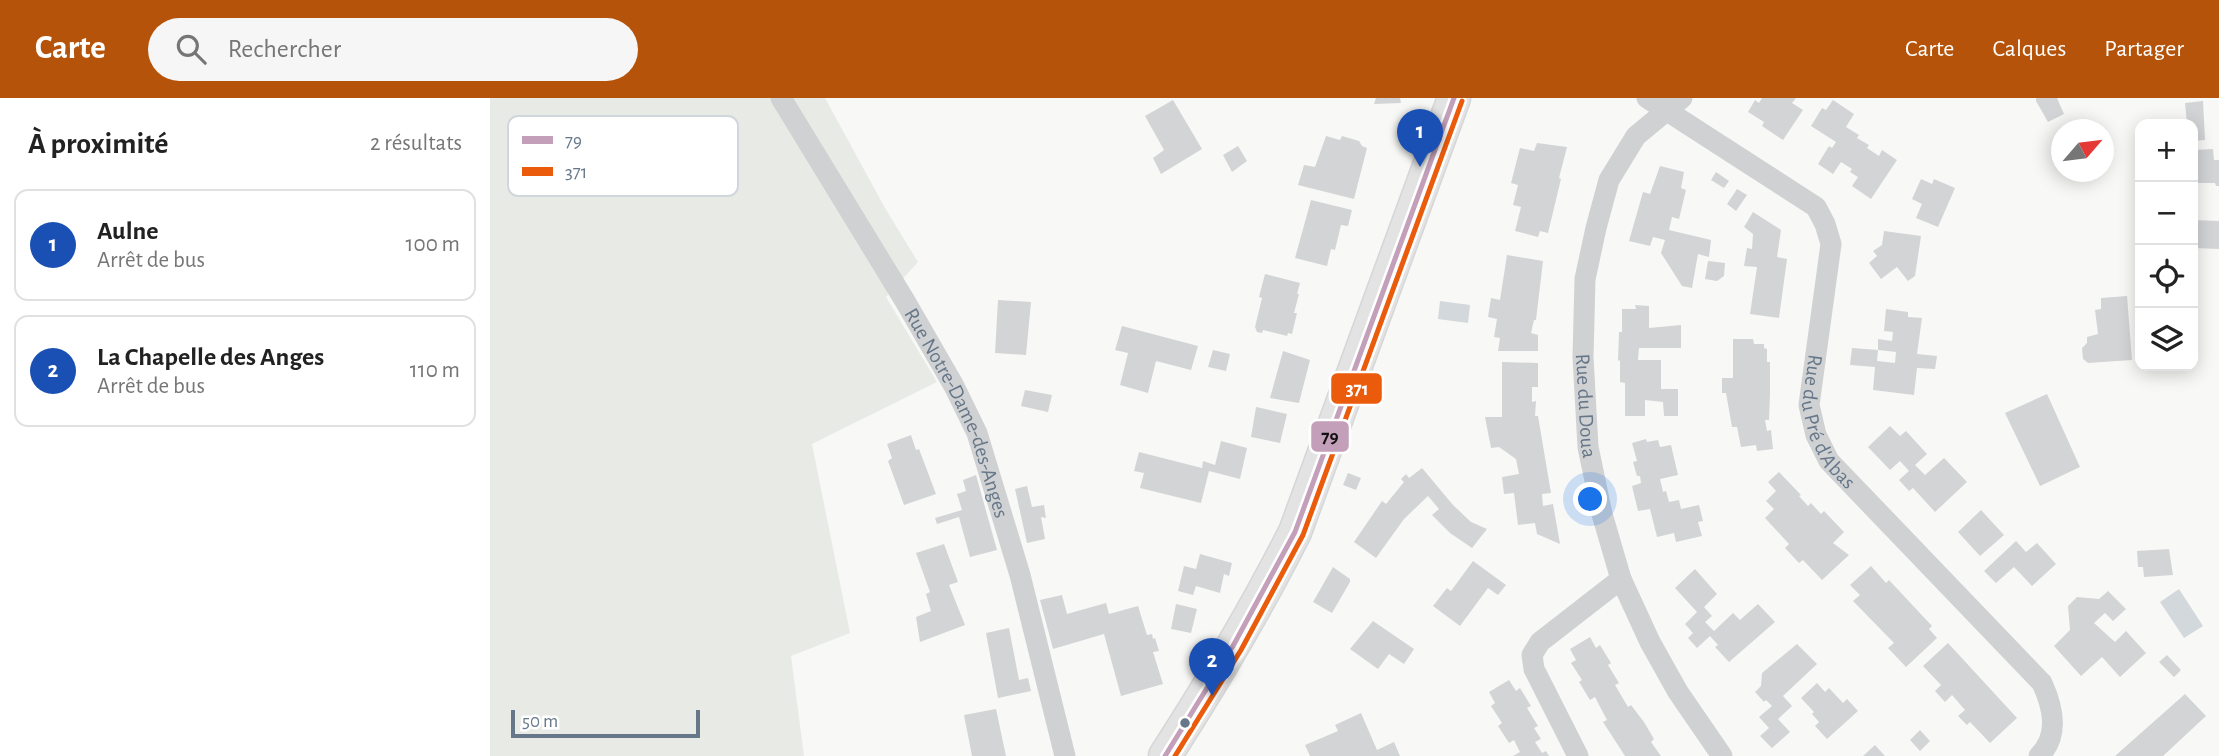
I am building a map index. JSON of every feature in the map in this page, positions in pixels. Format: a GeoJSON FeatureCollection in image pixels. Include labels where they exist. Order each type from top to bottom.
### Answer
{"type":"FeatureCollection","features":[{"type":"Feature","properties":{"kind":"main road"},"geometry":{"type":"LineString","coordinates":[[1165,756],[1268,585],[1295,532],[1454,98]]}},
{"type":"Feature","properties":{"kind":"street","name":"Rue Notre-Dame-des-Anges"},"geometry":{"type":"LineString","coordinates":[[781,98],[905,301],[954,386],[977,433],[1020,575],[1065,756]]}},
{"type":"Feature","properties":{"kind":"street","name":"Rue du Pré d'Abas"},"geometry":{"type":"LineString","coordinates":[[1647,98],[1674,104],[1816,207],[1831,244],[1809,405],[1816,435],[1829,461],[2042,683],[2052,706],[2053,731],[2039,756]]}},
{"type":"Feature","properties":{"kind":"street","name":"Rue du Doua"},"geometry":{"type":"LineString","coordinates":[[1674,104],[1636,136],[1609,180],[1596,228],[1585,279],[1583,357],[1588,447],[1602,514],[1621,579],[1667,672],[1722,756]]}},
{"type":"Feature","properties":{"kind":"street"},"geometry":{"type":"LineString","coordinates":[[1578,756],[1534,669],[1532,655],[1540,642],[1621,579]]}},
{"type":"Feature","properties":{"kind":"shaded area"},"geometry":{"type":"Polygon","coordinates":[[[490,98],[825,98],[918,262],[886,297],[937,382],[812,444],[850,633],[791,656],[804,756],[490,756],[490,98]]]}},
{"type":"Feature","properties":{"kind":"shaded area"},"geometry":{"type":"Polygon","coordinates":[[[1440,301],[1470,305],[1468,323],[1438,319],[1440,301]]]}},
{"type":"Feature","properties":{"kind":"shaded area"},"geometry":{"type":"Polygon","coordinates":[[[2179,589],[2203,626],[2184,638],[2160,602],[2179,589]]]}},
{"type":"Feature","properties":{"kind":"building"},"geometry":{"type":"Polygon","coordinates":[[[1376,98],[1400,98],[1401,103],[1374,104],[1376,98]]]}},
{"type":"Feature","properties":{"kind":"building"},"geometry":{"type":"Polygon","coordinates":[[[1762,98],[1796,98],[1792,103],[1803,110],[1783,140],[1762,126],[1764,122],[1748,112],[1755,100],[1759,103],[1762,98]]]}},
{"type":"Feature","properties":{"kind":"building"},"geometry":{"type":"Polygon","coordinates":[[[2036,98],[2057,98],[2064,114],[2048,122],[2036,98]]]}},
{"type":"Feature","properties":{"kind":"building"},"geometry":{"type":"Polygon","coordinates":[[[1173,100],[1202,149],[1161,174],[1153,158],[1164,150],[1145,116],[1173,100]]]}},
{"type":"Feature","properties":{"kind":"building"},"geometry":{"type":"Polygon","coordinates":[[[1833,100],[1854,114],[1846,127],[1869,145],[1867,148],[1879,156],[1882,150],[1897,160],[1871,199],[1852,186],[1858,177],[1850,172],[1852,169],[1841,162],[1833,174],[1818,164],[1829,146],[1832,148],[1836,142],[1811,126],[1822,108],[1826,110],[1833,100]]]}},
{"type":"Feature","properties":{"kind":"building"},"geometry":{"type":"Polygon","coordinates":[[[2203,101],[2205,140],[2198,141],[2198,119],[2187,119],[2185,103],[2203,101]]]}},
{"type":"Feature","properties":{"kind":"building"},"geometry":{"type":"Polygon","coordinates":[[[1326,136],[1340,140],[1342,136],[1359,141],[1367,148],[1354,199],[1298,185],[1304,165],[1315,167],[1326,136]]]}},
{"type":"Feature","properties":{"kind":"building"},"geometry":{"type":"Polygon","coordinates":[[[1537,143],[1567,147],[1548,233],[1540,231],[1538,237],[1515,231],[1521,207],[1513,205],[1518,185],[1511,183],[1520,148],[1534,151],[1537,143]]]}},
{"type":"Feature","properties":{"kind":"building"},"geometry":{"type":"Polygon","coordinates":[[[1238,146],[1247,161],[1232,172],[1223,155],[1238,146]]]}},
{"type":"Feature","properties":{"kind":"building"},"geometry":{"type":"Polygon","coordinates":[[[2213,149],[2214,160],[2219,160],[2219,186],[2215,183],[2198,183],[2198,150],[2213,149]]]}},
{"type":"Feature","properties":{"kind":"building"},"geometry":{"type":"Polygon","coordinates":[[[1660,166],[1684,172],[1681,188],[1686,190],[1679,219],[1672,217],[1669,230],[1711,240],[1709,257],[1698,254],[1692,288],[1682,286],[1661,253],[1665,240],[1653,237],[1650,246],[1629,241],[1643,192],[1650,194],[1660,166]]]}},
{"type":"Feature","properties":{"kind":"building"},"geometry":{"type":"Polygon","coordinates":[[[1716,172],[1729,181],[1724,188],[1711,180],[1716,172]]]}},
{"type":"Feature","properties":{"kind":"building"},"geometry":{"type":"Polygon","coordinates":[[[1921,179],[1932,184],[1934,179],[1955,188],[1938,227],[1916,218],[1922,204],[1912,199],[1921,179]]]}},
{"type":"Feature","properties":{"kind":"building"},"geometry":{"type":"Polygon","coordinates":[[[1737,189],[1747,195],[1736,211],[1727,204],[1737,189]]]}},
{"type":"Feature","properties":{"kind":"building"},"geometry":{"type":"Polygon","coordinates":[[[1311,200],[1352,210],[1348,226],[1341,225],[1335,250],[1331,249],[1327,266],[1295,258],[1311,200]]]}},
{"type":"Feature","properties":{"kind":"building"},"geometry":{"type":"Polygon","coordinates":[[[1753,212],[1781,230],[1777,257],[1787,259],[1779,318],[1750,314],[1757,267],[1744,266],[1747,248],[1752,249],[1753,234],[1744,227],[1753,212]]]}},
{"type":"Feature","properties":{"kind":"building"},"geometry":{"type":"Polygon","coordinates":[[[2198,220],[2219,221],[2219,249],[2198,248],[2198,220]]]}},
{"type":"Feature","properties":{"kind":"building"},"geometry":{"type":"Polygon","coordinates":[[[1884,231],[1921,236],[1915,276],[1908,281],[1897,267],[1881,279],[1869,263],[1877,256],[1873,251],[1882,245],[1884,231]]]}},
{"type":"Feature","properties":{"kind":"building"},"geometry":{"type":"Polygon","coordinates":[[[1507,255],[1543,261],[1536,320],[1531,333],[1538,335],[1538,351],[1498,351],[1500,338],[1494,337],[1497,319],[1488,317],[1491,298],[1500,300],[1507,255]]]}},
{"type":"Feature","properties":{"kind":"building"},"geometry":{"type":"Polygon","coordinates":[[[1708,261],[1725,263],[1724,276],[1717,281],[1705,279],[1708,261]]]}},
{"type":"Feature","properties":{"kind":"building"},"geometry":{"type":"Polygon","coordinates":[[[1265,274],[1300,283],[1292,334],[1288,333],[1287,336],[1263,330],[1262,333],[1257,332],[1255,327],[1262,298],[1259,297],[1265,274]]]}},
{"type":"Feature","properties":{"kind":"building"},"geometry":{"type":"Polygon","coordinates":[[[2127,296],[2132,360],[2088,363],[2083,359],[2082,348],[2087,343],[2087,337],[2098,334],[2095,310],[2101,309],[2101,298],[2127,296]]]}},
{"type":"Feature","properties":{"kind":"building"},"geometry":{"type":"Polygon","coordinates":[[[998,300],[1031,302],[1026,355],[995,353],[998,300]]]}},
{"type":"Feature","properties":{"kind":"building"},"geometry":{"type":"Polygon","coordinates":[[[1635,305],[1649,306],[1649,328],[1681,325],[1681,348],[1639,348],[1638,360],[1661,360],[1661,389],[1678,389],[1678,416],[1664,416],[1663,402],[1645,400],[1645,416],[1625,416],[1625,383],[1620,382],[1620,360],[1618,361],[1619,332],[1622,332],[1622,309],[1636,309],[1635,305]]]}},
{"type":"Feature","properties":{"kind":"building"},"geometry":{"type":"Polygon","coordinates":[[[1886,309],[1908,312],[1908,317],[1922,318],[1917,354],[1937,356],[1935,369],[1917,368],[1914,395],[1873,390],[1875,367],[1850,365],[1852,348],[1878,350],[1878,339],[1892,341],[1893,332],[1884,331],[1886,309]],[[1878,350],[1877,361],[1895,363],[1896,352],[1878,350]]]}},
{"type":"Feature","properties":{"kind":"building"},"geometry":{"type":"Polygon","coordinates":[[[1122,326],[1198,346],[1191,370],[1156,361],[1148,393],[1120,385],[1128,353],[1115,350],[1122,326]]]}},
{"type":"Feature","properties":{"kind":"building"},"geometry":{"type":"Polygon","coordinates":[[[1733,339],[1753,339],[1754,344],[1764,344],[1767,349],[1767,362],[1770,362],[1770,394],[1769,420],[1765,420],[1767,431],[1771,430],[1773,449],[1757,451],[1756,445],[1741,447],[1737,427],[1732,427],[1726,393],[1722,393],[1722,378],[1733,378],[1733,339]]]}},
{"type":"Feature","properties":{"kind":"building"},"geometry":{"type":"Polygon","coordinates":[[[1213,350],[1230,354],[1226,371],[1208,367],[1213,350]]]}},
{"type":"Feature","properties":{"kind":"building"},"geometry":{"type":"Polygon","coordinates":[[[1283,351],[1310,360],[1299,403],[1270,398],[1283,351]]]}},
{"type":"Feature","properties":{"kind":"building"},"geometry":{"type":"Polygon","coordinates":[[[1502,362],[1538,363],[1538,387],[1532,387],[1532,402],[1536,401],[1535,416],[1538,416],[1551,493],[1542,494],[1543,506],[1553,504],[1560,544],[1537,534],[1535,523],[1518,525],[1514,493],[1504,494],[1502,477],[1519,474],[1516,459],[1499,447],[1491,448],[1485,417],[1502,417],[1502,362]]]}},
{"type":"Feature","properties":{"kind":"building"},"geometry":{"type":"Polygon","coordinates":[[[1025,390],[1052,395],[1048,412],[1021,406],[1025,390]]]}},
{"type":"Feature","properties":{"kind":"building"},"geometry":{"type":"Polygon","coordinates":[[[2047,394],[2080,467],[2040,486],[2005,413],[2047,394]]]}},
{"type":"Feature","properties":{"kind":"building"},"geometry":{"type":"Polygon","coordinates":[[[1256,407],[1287,414],[1280,443],[1251,437],[1256,407]]]}},
{"type":"Feature","properties":{"kind":"building"},"geometry":{"type":"Polygon","coordinates":[[[1890,426],[1900,436],[1906,431],[1927,454],[1915,465],[1925,475],[1944,458],[1967,482],[1935,512],[1913,488],[1909,491],[1899,480],[1909,471],[1900,461],[1890,470],[1868,447],[1890,426]]]}},
{"type":"Feature","properties":{"kind":"building"},"geometry":{"type":"Polygon","coordinates":[[[911,435],[936,494],[904,505],[888,461],[892,458],[887,444],[911,435]]]}},
{"type":"Feature","properties":{"kind":"building"},"geometry":{"type":"Polygon","coordinates":[[[1646,439],[1647,442],[1658,440],[1660,447],[1671,445],[1678,475],[1660,479],[1663,492],[1666,491],[1669,502],[1679,500],[1681,509],[1699,505],[1703,521],[1698,522],[1702,536],[1676,542],[1674,533],[1657,537],[1650,509],[1638,511],[1632,486],[1641,483],[1633,462],[1637,461],[1632,443],[1646,439]]]}},
{"type":"Feature","properties":{"kind":"building"},"geometry":{"type":"Polygon","coordinates":[[[1221,441],[1247,448],[1240,479],[1209,471],[1201,503],[1140,488],[1144,473],[1134,471],[1139,452],[1202,468],[1203,461],[1215,465],[1221,441]]]}},
{"type":"Feature","properties":{"kind":"building"},"geometry":{"type":"Polygon","coordinates":[[[1422,468],[1471,522],[1487,529],[1472,548],[1450,533],[1432,515],[1439,509],[1428,496],[1404,519],[1376,558],[1354,542],[1382,501],[1386,504],[1404,482],[1401,479],[1406,474],[1409,478],[1422,468]]]}},
{"type":"Feature","properties":{"kind":"building"},"geometry":{"type":"Polygon","coordinates":[[[1779,472],[1808,506],[1811,503],[1821,514],[1824,511],[1844,532],[1833,543],[1849,555],[1822,580],[1803,560],[1799,563],[1785,548],[1789,544],[1765,518],[1774,509],[1766,501],[1776,491],[1768,482],[1779,472]]]}},
{"type":"Feature","properties":{"kind":"building"},"geometry":{"type":"Polygon","coordinates":[[[1348,473],[1361,478],[1356,490],[1343,485],[1348,473]]]}},
{"type":"Feature","properties":{"kind":"building"},"geometry":{"type":"Polygon","coordinates":[[[976,475],[997,550],[970,557],[959,517],[937,524],[935,518],[962,510],[957,494],[966,491],[963,480],[976,475]]]}},
{"type":"Feature","properties":{"kind":"building"},"geometry":{"type":"Polygon","coordinates":[[[1027,486],[1032,507],[1044,505],[1046,518],[1041,517],[1045,539],[1027,543],[1015,489],[1027,486]]]}},
{"type":"Feature","properties":{"kind":"building"},"geometry":{"type":"Polygon","coordinates":[[[1981,510],[2004,535],[1980,556],[1958,532],[1981,510]]]}},
{"type":"Feature","properties":{"kind":"building"},"geometry":{"type":"Polygon","coordinates":[[[2016,541],[2026,552],[2037,543],[2056,564],[2032,586],[2014,567],[1996,583],[1984,571],[2016,541]]]}},
{"type":"Feature","properties":{"kind":"building"},"geometry":{"type":"Polygon","coordinates":[[[944,544],[958,582],[949,585],[965,625],[920,642],[916,617],[931,611],[926,594],[930,592],[916,553],[944,544]]]}},
{"type":"Feature","properties":{"kind":"building"},"geometry":{"type":"Polygon","coordinates":[[[2169,549],[2173,575],[2144,577],[2143,567],[2138,567],[2137,551],[2169,549]]]}},
{"type":"Feature","properties":{"kind":"building"},"geometry":{"type":"Polygon","coordinates":[[[1200,554],[1232,563],[1229,576],[1224,574],[1220,593],[1196,586],[1193,595],[1178,591],[1184,566],[1196,569],[1200,554]]]}},
{"type":"Feature","properties":{"kind":"building"},"geometry":{"type":"Polygon","coordinates":[[[1473,561],[1506,585],[1498,595],[1488,588],[1460,626],[1433,606],[1447,588],[1451,591],[1473,561]]]}},
{"type":"Feature","properties":{"kind":"building"},"geometry":{"type":"Polygon","coordinates":[[[1871,566],[1886,583],[1889,580],[1932,626],[1929,629],[1937,638],[1906,667],[1888,648],[1894,643],[1853,601],[1860,595],[1850,585],[1871,566]]]}},
{"type":"Feature","properties":{"kind":"building"},"geometry":{"type":"Polygon","coordinates":[[[1333,567],[1350,579],[1350,582],[1332,613],[1313,602],[1333,567]]]}},
{"type":"Feature","properties":{"kind":"building"},"geometry":{"type":"Polygon","coordinates":[[[1695,569],[1717,594],[1704,607],[1712,616],[1705,622],[1714,631],[1733,613],[1740,620],[1758,604],[1775,622],[1729,662],[1715,647],[1718,645],[1710,636],[1697,648],[1688,638],[1693,633],[1685,624],[1697,612],[1675,588],[1695,569]]]}},
{"type":"Feature","properties":{"kind":"building"},"geometry":{"type":"Polygon","coordinates":[[[2108,591],[2126,609],[2113,621],[2105,613],[2094,623],[2115,642],[2126,631],[2146,653],[2120,677],[2102,657],[2081,676],[2054,646],[2070,630],[2068,606],[2077,597],[2099,599],[2108,591]]]}},
{"type":"Feature","properties":{"kind":"building"},"geometry":{"type":"Polygon","coordinates":[[[1062,595],[1067,614],[1106,603],[1109,614],[1138,606],[1147,635],[1152,634],[1153,639],[1155,638],[1159,651],[1153,652],[1163,684],[1121,696],[1104,634],[1053,649],[1040,600],[1062,595]]]}},
{"type":"Feature","properties":{"kind":"building"},"geometry":{"type":"Polygon","coordinates":[[[1176,604],[1197,609],[1191,633],[1171,629],[1176,604]]]}},
{"type":"Feature","properties":{"kind":"building"},"geometry":{"type":"Polygon","coordinates":[[[1373,621],[1414,649],[1404,664],[1389,654],[1378,669],[1350,649],[1373,621]]]}},
{"type":"Feature","properties":{"kind":"building"},"geometry":{"type":"Polygon","coordinates":[[[1009,628],[1019,680],[1028,678],[1031,691],[998,698],[986,633],[1009,628]]]}},
{"type":"Feature","properties":{"kind":"building"},"geometry":{"type":"Polygon","coordinates":[[[1590,637],[1596,648],[1600,645],[1611,663],[1608,665],[1619,683],[1615,685],[1628,707],[1631,705],[1644,722],[1654,739],[1651,742],[1661,756],[1625,756],[1603,722],[1607,720],[1595,697],[1590,700],[1579,682],[1582,680],[1571,663],[1576,660],[1570,649],[1590,637]]]}},
{"type":"Feature","properties":{"kind":"building"},"geometry":{"type":"Polygon","coordinates":[[[1948,643],[2017,718],[1990,743],[1970,722],[1967,725],[1958,716],[1965,710],[1952,695],[1945,702],[1935,691],[1941,685],[1923,666],[1948,643]]]}},
{"type":"Feature","properties":{"kind":"building"},"geometry":{"type":"Polygon","coordinates":[[[1797,644],[1817,664],[1783,696],[1792,706],[1778,719],[1790,732],[1772,748],[1760,736],[1769,728],[1759,717],[1772,706],[1755,692],[1761,686],[1762,673],[1797,644]]]}},
{"type":"Feature","properties":{"kind":"building"},"geometry":{"type":"Polygon","coordinates":[[[2167,655],[2181,670],[2174,677],[2159,662],[2167,655]]]}},
{"type":"Feature","properties":{"kind":"building"},"geometry":{"type":"Polygon","coordinates":[[[1509,680],[1516,691],[1520,688],[1531,706],[1527,708],[1538,726],[1534,728],[1541,739],[1535,742],[1542,753],[1546,751],[1549,756],[1513,756],[1520,752],[1514,740],[1509,743],[1498,726],[1502,723],[1491,706],[1495,703],[1489,692],[1509,680]]]}},
{"type":"Feature","properties":{"kind":"building"},"geometry":{"type":"Polygon","coordinates":[[[1817,683],[1825,692],[1829,688],[1843,703],[1847,699],[1858,711],[1827,739],[1815,726],[1819,722],[1812,714],[1814,712],[1801,698],[1817,683]]]}},
{"type":"Feature","properties":{"kind":"building"},"geometry":{"type":"Polygon","coordinates":[[[2185,694],[2206,716],[2163,756],[2115,756],[2185,694]]]}},
{"type":"Feature","properties":{"kind":"building"},"geometry":{"type":"Polygon","coordinates":[[[996,709],[1006,756],[972,756],[964,715],[996,709]]]}},
{"type":"Feature","properties":{"kind":"building"},"geometry":{"type":"Polygon","coordinates":[[[1361,713],[1377,750],[1394,742],[1400,756],[1310,756],[1305,745],[1338,731],[1335,725],[1361,713]]]}},
{"type":"Feature","properties":{"kind":"building"},"geometry":{"type":"Polygon","coordinates":[[[1920,730],[1930,741],[1920,751],[1910,740],[1920,730]]]}},
{"type":"Feature","properties":{"kind":"building"},"geometry":{"type":"Polygon","coordinates":[[[1875,745],[1885,756],[1863,756],[1875,745]]]}},
{"type":"Feature","properties":{"kind":"transit line","name":"79"},"geometry":{"type":"LineString","coordinates":[[1165,756],[1233,646],[1295,532],[1454,98]]}},
{"type":"Feature","properties":{"kind":"transit line","name":"371"},"geometry":{"type":"LineString","coordinates":[[1175,756],[1241,650],[1303,535],[1462,101]]}},
{"type":"Feature","properties":{"kind":"place","name":"Aulne"},"geometry":{"type":"Point","coordinates":[1420,167]}},
{"type":"Feature","properties":{"kind":"place","name":"La Chapelle des Anges"},"geometry":{"type":"Point","coordinates":[1212,696]}}]}
